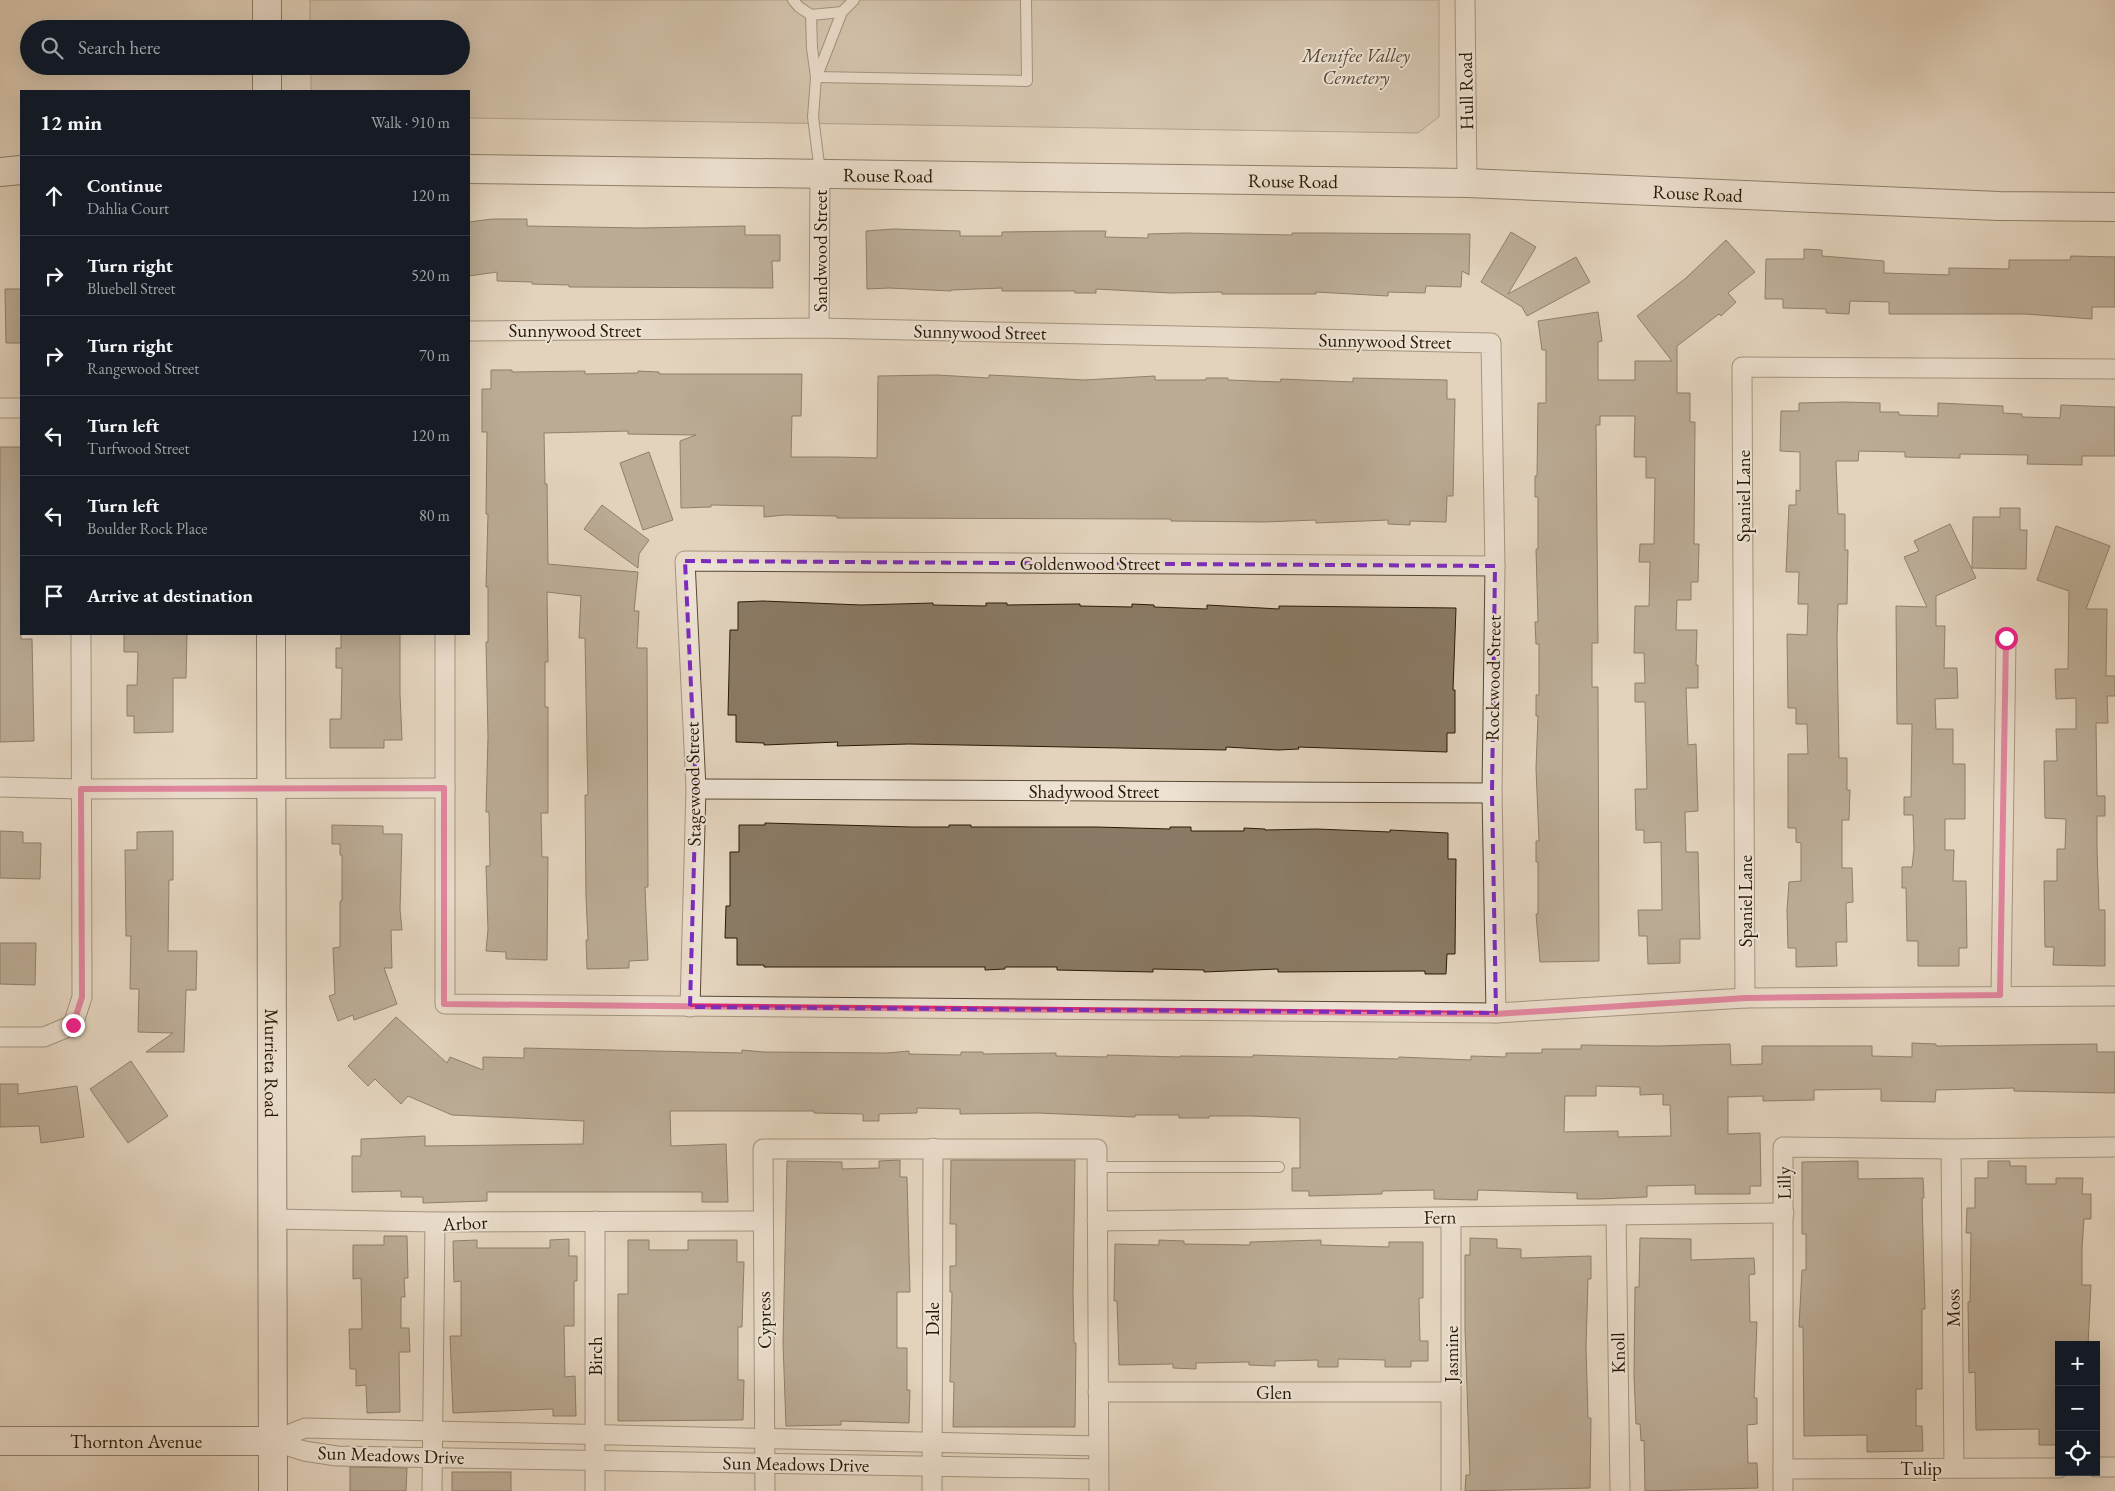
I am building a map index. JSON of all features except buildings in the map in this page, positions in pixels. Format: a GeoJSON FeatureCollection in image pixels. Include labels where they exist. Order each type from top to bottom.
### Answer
{"type":"FeatureCollection","features":[{"type":"Feature","properties":{"kind":"street"},"geometry":{"type":"LineString","coordinates":[[267,0],[267,20]]}},
{"type":"Feature","properties":{"kind":"street","name":"Hull Road"},"geometry":{"type":"LineString","coordinates":[[1465,0],[1467,183]]}},
{"type":"Feature","properties":{"kind":"street"},"geometry":{"type":"LineString","coordinates":[[267,75],[267,90]]}},
{"type":"Feature","properties":{"kind":"street","name":"Rouse Road"},"geometry":{"type":"LineString","coordinates":[[470,169],[1467,183],[1999,206],[2115,207]]}},
{"type":"Feature","properties":{"kind":"street"},"geometry":{"type":"LineString","coordinates":[[0,172],[20,170]]}},
{"type":"Feature","properties":{"kind":"street","name":"Sandwood Street"},"geometry":{"type":"LineString","coordinates":[[820,174],[820,328]]}},
{"type":"Feature","properties":{"kind":"street","name":"Sunnywood Street"},"geometry":{"type":"LineString","coordinates":[[470,331],[820,328],[1491,343]]}},
{"type":"Feature","properties":{"kind":"street","name":"Rockwood Street"},"geometry":{"type":"LineString","coordinates":[[1491,343],[1495,566],[1492,793],[1496,1014]]}},
{"type":"Feature","properties":{"kind":"street","name":"Spaniel Lane"},"geometry":{"type":"LineString","coordinates":[[1746,998],[1742,366],[2115,369]]}},
{"type":"Feature","properties":{"kind":"street"},"geometry":{"type":"LineString","coordinates":[[0,408],[20,408]]}},
{"type":"Feature","properties":{"kind":"street","name":"Goldenwood Street"},"geometry":{"type":"LineString","coordinates":[[685,561],[1495,566]]}},
{"type":"Feature","properties":{"kind":"street","name":"Stagewood Street"},"geometry":{"type":"LineString","coordinates":[[685,561],[696,789],[690,1007]]}},
{"type":"Feature","properties":{"kind":"street"},"geometry":{"type":"LineString","coordinates":[[0,1037],[44,1037],[73,1025],[82,997],[81,635]]}},
{"type":"Feature","properties":{"kind":"street","name":"Murrieta Road"},"geometry":{"type":"LineString","coordinates":[[271,635],[273,1491]]}},
{"type":"Feature","properties":{"kind":"street"},"geometry":{"type":"LineString","coordinates":[[445,635],[444,1004],[1496,1014],[1746,998],[2000,995],[2115,996]]}},
{"type":"Feature","properties":{"kind":"street"},"geometry":{"type":"LineString","coordinates":[[2000,995],[2006,638]]}},
{"type":"Feature","properties":{"kind":"street"},"geometry":{"type":"LineString","coordinates":[[0,787],[81,789],[444,788]]}},
{"type":"Feature","properties":{"kind":"street","name":"Shadywood Street"},"geometry":{"type":"LineString","coordinates":[[696,789],[1492,793]]}},
{"type":"Feature","properties":{"kind":"street","name":"Lilly"},"geometry":{"type":"LineString","coordinates":[[1783,1491],[1783,1147],[1951,1149],[2115,1147]]}},
{"type":"Feature","properties":{"kind":"street"},"geometry":{"type":"LineString","coordinates":[[933,1148],[1097,1149],[1098,1491]]}},
{"type":"Feature","properties":{"kind":"street","name":"Cypress"},"geometry":{"type":"LineString","coordinates":[[765,1491],[763,1149],[933,1148]]}},
{"type":"Feature","properties":{"kind":"street","name":"Dale"},"geometry":{"type":"LineString","coordinates":[[932,1491],[933,1148]]}},
{"type":"Feature","properties":{"kind":"street","name":"Moss"},"geometry":{"type":"LineString","coordinates":[[1951,1149],[1954,1468]]}},
{"type":"Feature","properties":{"kind":"street","name":"Fern"},"geometry":{"type":"LineString","coordinates":[[1097,1221],[1784,1213]]}},
{"type":"Feature","properties":{"kind":"street","name":"Knoll"},"geometry":{"type":"LineString","coordinates":[[1616,1215],[1620,1491]]}},
{"type":"Feature","properties":{"kind":"street","name":"Jasmine"},"geometry":{"type":"LineString","coordinates":[[1451,1217],[1451,1491]]}},
{"type":"Feature","properties":{"kind":"street"},"geometry":{"type":"LineString","coordinates":[[273,1219],[435,1222]]}},
{"type":"Feature","properties":{"kind":"street","name":"Birch"},"geometry":{"type":"LineString","coordinates":[[595,1491],[596,1221]]}},
{"type":"Feature","properties":{"kind":"street","name":"Arbor"},"geometry":{"type":"LineString","coordinates":[[432,1491],[435,1222],[762,1221]]}},
{"type":"Feature","properties":{"kind":"street","name":"Glen"},"geometry":{"type":"LineString","coordinates":[[1098,1392],[1451,1392]]}},
{"type":"Feature","properties":{"kind":"street","name":"Sun Meadows Drive"},"geometry":{"type":"LineString","coordinates":[[273,1441],[305,1428],[1098,1446]]}},
{"type":"Feature","properties":{"kind":"street","name":"Thornton Avenue"},"geometry":{"type":"LineString","coordinates":[[0,1441],[273,1441]]}},
{"type":"Feature","properties":{"kind":"street","name":"Sun Meadows Drive"},"geometry":{"type":"LineString","coordinates":[[273,1441],[304,1451],[337,1456],[1098,1470]]}},
{"type":"Feature","properties":{"kind":"street"},"geometry":{"type":"LineString","coordinates":[[2100,1467],[2115,1467]]}},
{"type":"Feature","properties":{"kind":"street","name":"Tulip"},"geometry":{"type":"LineString","coordinates":[[1783,1469],[2055,1468]]}},
{"type":"Feature","properties":{"kind":"lane"},"geometry":{"type":"LineString","coordinates":[[792,0],[811,15],[842,12]]}},
{"type":"Feature","properties":{"kind":"lane"},"geometry":{"type":"LineString","coordinates":[[816,77],[842,12],[854,0]]}},
{"type":"Feature","properties":{"kind":"lane"},"geometry":{"type":"LineString","coordinates":[[816,77],[1027,80],[1026,0]]}},
{"type":"Feature","properties":{"kind":"lane"},"geometry":{"type":"LineString","coordinates":[[811,15],[812,48],[816,77],[813,117],[820,174]]}},
{"type":"Feature","properties":{"kind":"lane"},"geometry":{"type":"LineString","coordinates":[[1097,1167],[1279,1167]]}},
{"type":"Feature","properties":{"kind":"highlighted area"},"geometry":{"type":"Polygon","coordinates":[[[685,561],[1495,566],[1492,793],[1496,1013],[690,1007],[696,789],[685,561]]]}},
{"type":"Feature","properties":{"kind":"green space","name":"Menifee Valley Cemetery"},"geometry":{"type":"Polygon","coordinates":[[[310,0],[1439,0],[1439,117],[1418,133],[470,118],[470,90],[311,90],[311,75],[470,75],[470,20],[310,20],[310,0]]]}},
{"type":"Feature","properties":{"kind":"route"},"geometry":{"type":"LineString","coordinates":[[73,1025],[82,997],[81,789],[444,788],[444,1004],[1496,1014],[1746,998],[2000,995],[2006,638]]}}]}
